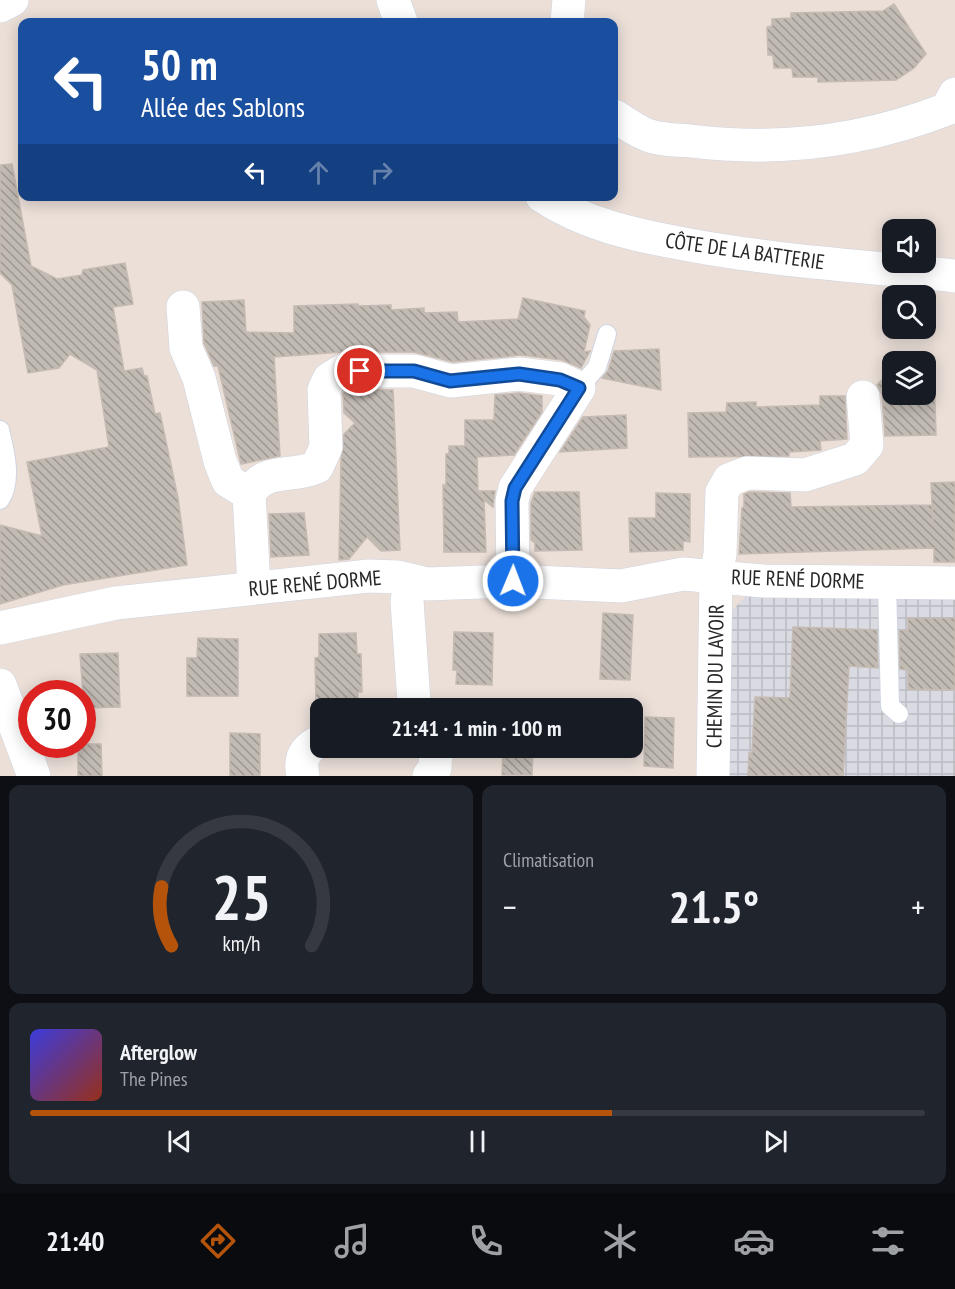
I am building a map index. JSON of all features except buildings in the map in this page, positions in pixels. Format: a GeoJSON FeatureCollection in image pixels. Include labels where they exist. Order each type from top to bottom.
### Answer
{"type":"FeatureCollection","features":[{"type":"Feature","properties":{"kind":"street"},"geometry":{"type":"LineString","coordinates":[[0,6],[12,0]]}},
{"type":"Feature","properties":{"kind":"street"},"geometry":{"type":"LineString","coordinates":[[393,0],[400,18]]}},
{"type":"Feature","properties":{"kind":"street"},"geometry":{"type":"LineString","coordinates":[[567,18],[569,0]]}},
{"type":"Feature","properties":{"kind":"street"},"geometry":{"type":"LineString","coordinates":[[618,118],[650,136],[709,144],[776,147],[846,138],[898,126],[947,109],[955,94]]}},
{"type":"Feature","properties":{"kind":"street","name":"CÔTE DE LA BATTERIE"},"geometry":{"type":"LineString","coordinates":[[549,201],[567,213],[638,235],[748,256],[955,276]]}},
{"type":"Feature","properties":{"kind":"street"},"geometry":{"type":"LineString","coordinates":[[183,307],[186,348],[199,378],[220,461],[228,481],[249,494]]}},
{"type":"Feature","properties":{"kind":"street"},"geometry":{"type":"LineString","coordinates":[[254,587],[249,494],[256,483],[266,476],[304,472],[317,467],[326,447],[324,390],[329,379],[342,371],[414,371],[450,381],[519,374],[560,380],[579,388],[515,488],[512,501],[513,581]]}},
{"type":"Feature","properties":{"kind":"street","name":"CHEMIN DU LAVOIR"},"geometry":{"type":"LineString","coordinates":[[713,776],[716,576],[720,554],[722,492],[729,480],[747,473],[806,475],[855,459],[867,445],[863,397]]}},
{"type":"Feature","properties":{"kind":"street","name":"RUE RENÉ DORME"},"geometry":{"type":"LineString","coordinates":[[0,628],[116,603],[369,576],[427,584],[513,581],[621,586],[683,574],[764,581],[955,583]]}},
{"type":"Feature","properties":{"kind":"street"},"geometry":{"type":"LineString","coordinates":[[411,580],[406,601],[413,698]]}},
{"type":"Feature","properties":{"kind":"street"},"geometry":{"type":"LineString","coordinates":[[0,685],[34,776]]}},
{"type":"Feature","properties":{"kind":"street"},"geometry":{"type":"LineString","coordinates":[[303,776],[302,759],[310,746]]}},
{"type":"Feature","properties":{"kind":"street"},"geometry":{"type":"LineString","coordinates":[[429,776],[435,768],[435,758]]}},
{"type":"Feature","properties":{"kind":"lane"},"geometry":{"type":"LineString","coordinates":[[579,388],[597,367],[607,334]]}},
{"type":"Feature","properties":{"kind":"lane"},"geometry":{"type":"LineString","coordinates":[[0,430],[5,450],[7,478],[0,500]]}},
{"type":"Feature","properties":{"kind":"lane"},"geometry":{"type":"LineString","coordinates":[[887,583],[890,706],[898,714]]}},
{"type":"Feature","properties":{"kind":"shaded area"},"geometry":{"type":"Polygon","coordinates":[[[955,594],[955,776],[723,776],[728,615],[746,596],[955,594]]]}},
{"type":"Feature","properties":{"kind":"route"},"geometry":{"type":"LineString","coordinates":[[360,371],[414,371],[431,378],[450,381],[519,374],[560,380],[579,388],[515,488],[512,501],[513,581]]}}]}
